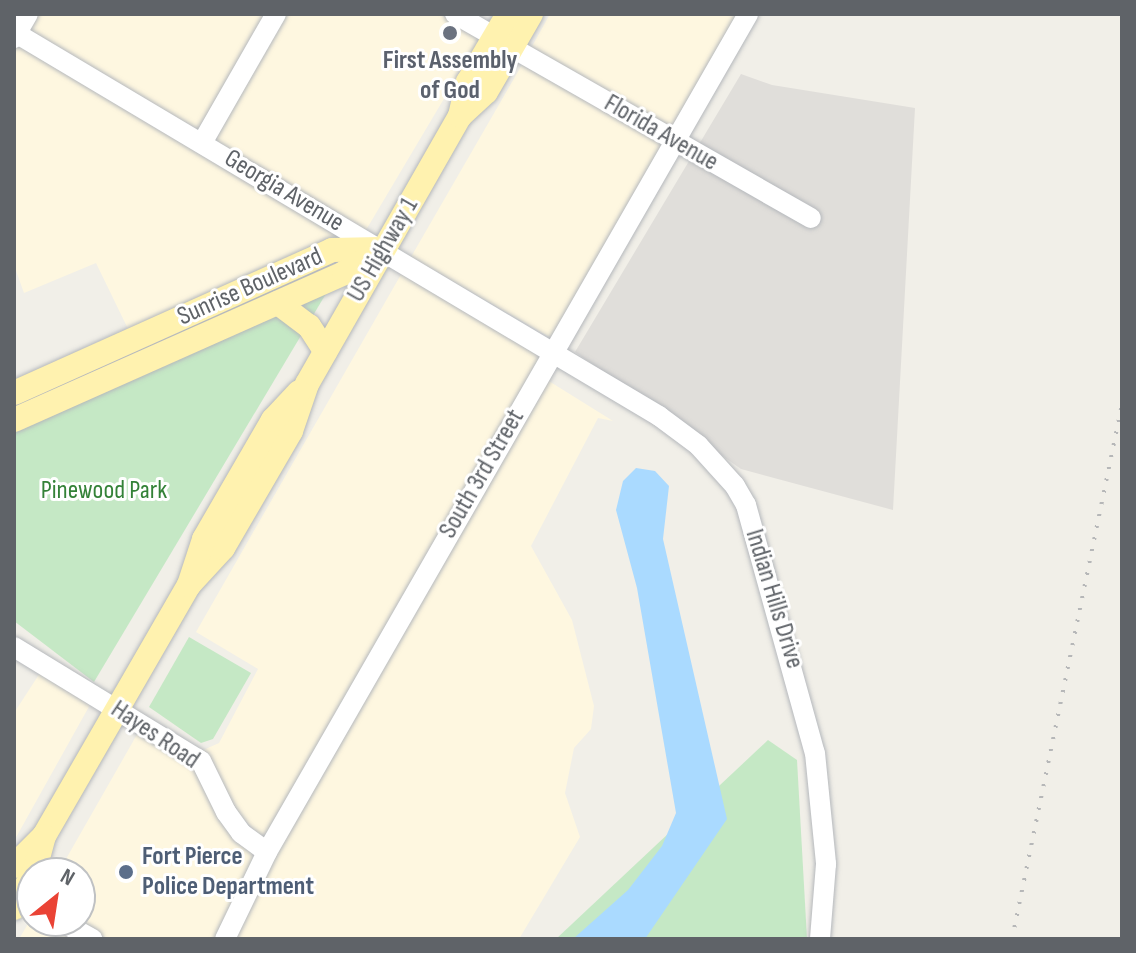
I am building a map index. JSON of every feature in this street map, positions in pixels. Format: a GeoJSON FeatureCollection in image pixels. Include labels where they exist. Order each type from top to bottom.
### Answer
{"type":"FeatureCollection","features":[{"type":"Feature","properties":{"kind":"main road","name":"US Highway 1"},"geometry":{"type":"LineString","coordinates":[[503,42],[508,14]]}},
{"type":"Feature","properties":{"kind":"main road","name":"US Highway 1"},"geometry":{"type":"LineString","coordinates":[[37,857],[44,836],[189,585],[223,548],[291,431],[307,384],[460,116],[468,82],[531,14]]}},
{"type":"Feature","properties":{"kind":"main road","name":"Sunrise Boulevard"},"geometry":{"type":"LineString","coordinates":[[14,420],[278,303],[383,249]]}},
{"type":"Feature","properties":{"kind":"main road","name":"Sunrise Boulevard"},"geometry":{"type":"LineString","coordinates":[[14,393],[332,250],[383,249]]}},
{"type":"Feature","properties":{"kind":"main road"},"geometry":{"type":"LineString","coordinates":[[278,303],[309,326],[325,351]]}},
{"type":"Feature","properties":{"kind":"main road","name":"US Highway 1"},"geometry":{"type":"LineString","coordinates":[[14,866],[44,836]]}},
{"type":"Feature","properties":{"kind":"street"},"geometry":{"type":"LineString","coordinates":[[15,34],[28,14]]}},
{"type":"Feature","properties":{"kind":"street"},"geometry":{"type":"LineString","coordinates":[[202,143],[276,14]]}},
{"type":"Feature","properties":{"kind":"street","name":"Florida Avenue"},"geometry":{"type":"LineString","coordinates":[[455,14],[811,218]]}},
{"type":"Feature","properties":{"kind":"street","name":"South 3rd Street"},"geometry":{"type":"LineString","coordinates":[[225,939],[267,852],[748,14]]}},
{"type":"Feature","properties":{"kind":"street","name":"Georgia Avenue"},"geometry":{"type":"LineString","coordinates":[[15,34],[554,352]]}},
{"type":"Feature","properties":{"kind":"street","name":"Indian Hills Drive"},"geometry":{"type":"LineString","coordinates":[[554,352],[698,445],[746,505],[815,753],[826,864],[820,939]]}},
{"type":"Feature","properties":{"kind":"street","name":"Hayes Road"},"geometry":{"type":"LineString","coordinates":[[14,647],[201,761],[226,812],[241,833],[267,852]]}},
{"type":"Feature","properties":{"kind":"shaded area"},"geometry":{"type":"Polygon","coordinates":[[[36,14],[267,14],[198,132],[26,30],[36,14]]]}},
{"type":"Feature","properties":{"kind":"shaded area"},"geometry":{"type":"Polygon","coordinates":[[[284,14],[440,14],[480,38],[366,230],[210,139],[284,14]]]}},
{"type":"Feature","properties":{"kind":"shaded area"},"geometry":{"type":"Polygon","coordinates":[[[550,14],[740,14],[672,132],[531,48],[550,14]]]}},
{"type":"Feature","properties":{"kind":"shaded area"},"geometry":{"type":"Polygon","coordinates":[[[19,44],[354,242],[130,333],[96,263],[24,293],[14,265],[14,52],[19,44]]]}},
{"type":"Feature","properties":{"kind":"shaded area"},"geometry":{"type":"Polygon","coordinates":[[[523,63],[665,145],[553,339],[411,257],[523,63]]]}},
{"type":"Feature","properties":{"kind":"shaded area"},"geometry":{"type":"Polygon","coordinates":[[[741,74],[772,85],[915,108],[893,510],[741,469],[575,352],[741,74]]]}},
{"type":"Feature","properties":{"kind":"shaded area"},"geometry":{"type":"Polygon","coordinates":[[[403,271],[542,354],[265,841],[232,807],[218,773],[201,751],[219,743],[258,669],[196,632],[403,271]]]}},
{"type":"Feature","properties":{"kind":"shaded area"},"geometry":{"type":"Polygon","coordinates":[[[544,378],[613,421],[598,418],[531,546],[572,620],[594,706],[591,729],[574,748],[565,793],[580,837],[519,939],[233,939],[273,855],[544,378]]]}},
{"type":"Feature","properties":{"kind":"shaded area"},"geometry":{"type":"Polygon","coordinates":[[[40,673],[91,703],[14,841],[14,713],[40,673]]]}},
{"type":"Feature","properties":{"kind":"shaded area"},"geometry":{"type":"Polygon","coordinates":[[[139,731],[195,767],[257,855],[217,939],[108,939],[96,932],[96,857],[67,857],[139,731]]]}},
{"type":"Feature","properties":{"kind":"shaded area"},"geometry":{"type":"Polygon","coordinates":[[[72,937],[76,939],[19,939],[72,937]]]}},
{"type":"Feature","properties":{"kind":"green space","name":"Pinewood Park"},"geometry":{"type":"Polygon","coordinates":[[[330,287],[94,682],[14,621],[14,432],[330,287]]]}},
{"type":"Feature","properties":{"kind":"green space"},"geometry":{"type":"Polygon","coordinates":[[[189,637],[251,673],[213,739],[201,743],[149,707],[189,637]]]}},
{"type":"Feature","properties":{"kind":"green space"},"geometry":{"type":"Polygon","coordinates":[[[768,740],[797,760],[807,939],[556,939],[768,740]]]}},
{"type":"Feature","properties":{"kind":"water"},"geometry":{"type":"Polygon","coordinates":[[[636,468],[655,471],[669,486],[663,539],[727,819],[645,939],[573,939],[628,890],[662,846],[676,813],[637,588],[616,510],[623,481],[636,468]]]}},
{"type":"Feature","properties":{"kind":"railway"},"geometry":{"type":"LineString","coordinates":[[1012,939],[1122,404]]}},
{"type":"Feature","properties":{"kind":"place","name":"First Assembly of God"},"geometry":{"type":"Point","coordinates":[450,33]}},
{"type":"Feature","properties":{"kind":"place","name":"Fort Pierce Police Department"},"geometry":{"type":"Point","coordinates":[126,872]}}]}
